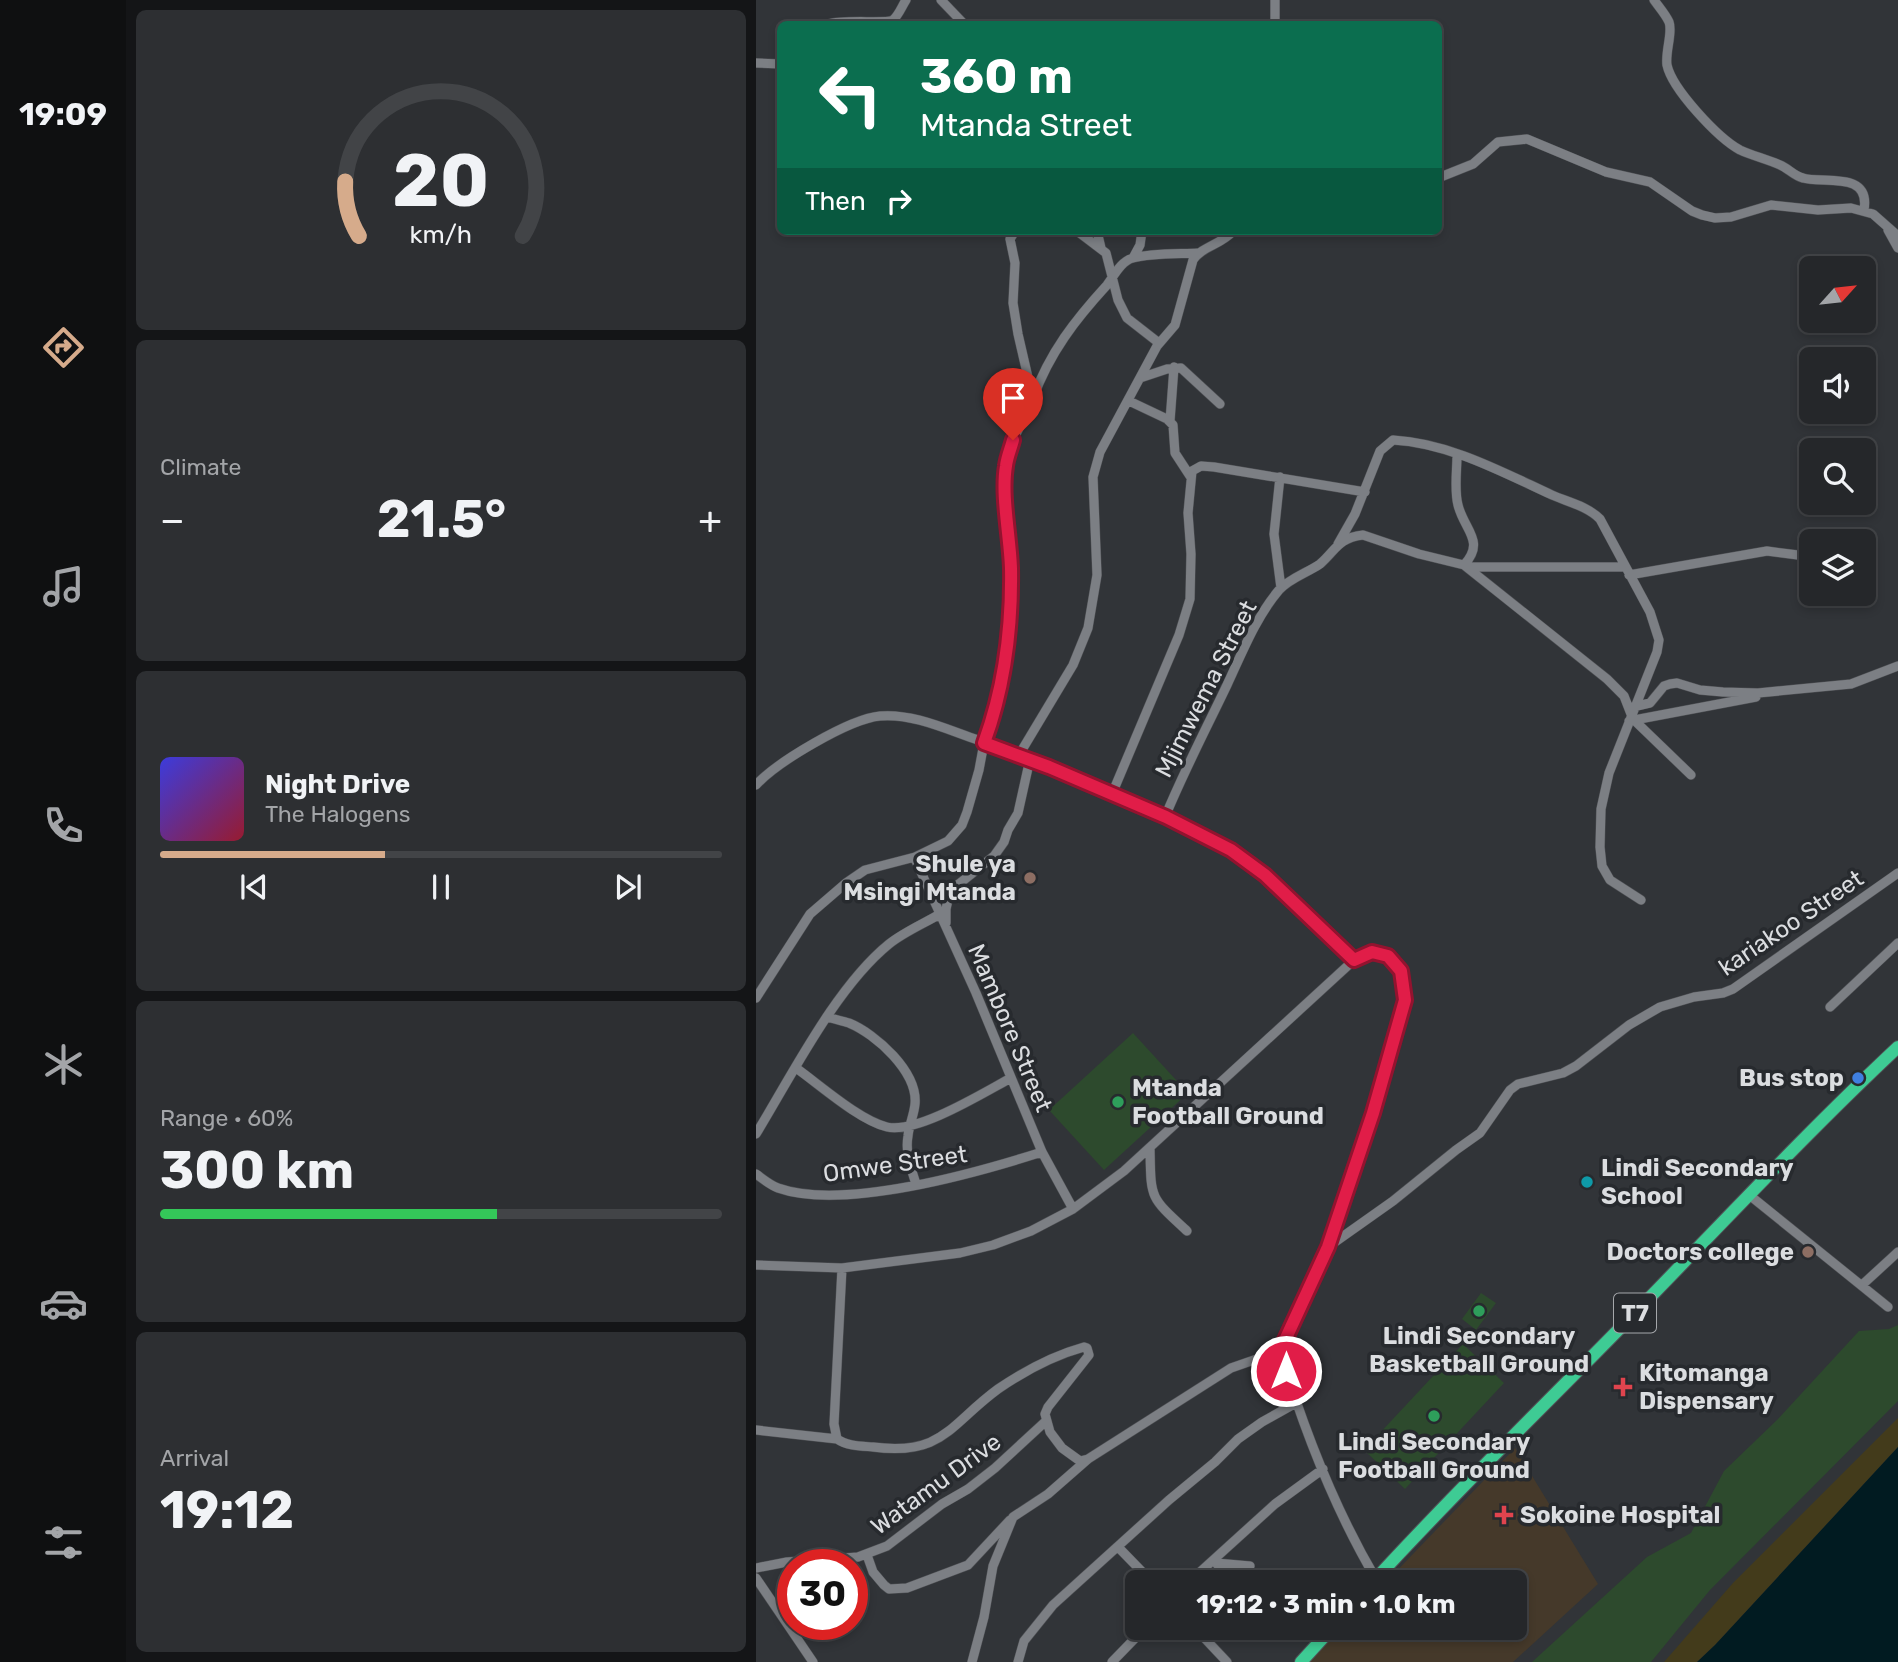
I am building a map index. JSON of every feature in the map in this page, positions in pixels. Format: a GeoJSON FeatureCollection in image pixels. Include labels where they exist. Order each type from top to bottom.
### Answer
{"type":"FeatureCollection","features":[{"type":"Feature","properties":{"kind":"highway","name":"T7"},"geometry":{"type":"LineString","coordinates":[[1385,1570],[1748,1194],[1898,1048]]}},
{"type":"Feature","properties":{"kind":"highway"},"geometry":{"type":"LineString","coordinates":[[1301,1662],[1321,1640]]}},
{"type":"Feature","properties":{"kind":"street"},"geometry":{"type":"LineString","coordinates":[[889,21],[896,17],[906,0]]}},
{"type":"Feature","properties":{"kind":"street"},"geometry":{"type":"LineString","coordinates":[[941,0],[961,21]]}},
{"type":"Feature","properties":{"kind":"street"},"geometry":{"type":"LineString","coordinates":[[1275,0],[1275,21]]}},
{"type":"Feature","properties":{"kind":"street"},"geometry":{"type":"LineString","coordinates":[[1654,0],[1670,24],[1666,57],[1672,79],[1713,129],[1738,149],[1778,163],[1799,177],[1817,181],[1846,181],[1863,196],[1864,210]]}},
{"type":"Feature","properties":{"kind":"street"},"geometry":{"type":"LineString","coordinates":[[853,21],[878,21]]}},
{"type":"Feature","properties":{"kind":"street"},"geometry":{"type":"LineString","coordinates":[[756,63],[777,64]]}},
{"type":"Feature","properties":{"kind":"street"},"geometry":{"type":"LineString","coordinates":[[1442,176],[1473,164],[1498,142],[1527,139],[1606,172],[1650,182],[1692,211],[1715,218],[1731,217],[1771,205],[1818,210],[1851,208],[1864,210],[1898,235]]}},
{"type":"Feature","properties":{"kind":"street"},"geometry":{"type":"LineString","coordinates":[[1886,226],[1898,248]]}},
{"type":"Feature","properties":{"kind":"street"},"geometry":{"type":"LineString","coordinates":[[1012,235],[1010,239],[1015,263],[1013,303],[1030,386],[1031,404]]}},
{"type":"Feature","properties":{"kind":"street"},"geometry":{"type":"LineString","coordinates":[[1083,235],[1101,248]]}},
{"type":"Feature","properties":{"kind":"street"},"geometry":{"type":"LineString","coordinates":[[1098,235],[1101,248],[1107,257],[1118,300],[1127,318],[1159,343]]}},
{"type":"Feature","properties":{"kind":"street"},"geometry":{"type":"LineString","coordinates":[[756,998],[810,914],[846,883],[865,870],[929,852],[954,836],[962,825],[1000,694],[1007,645],[1011,573],[1006,466],[1016,432],[1063,337],[1124,264],[1133,258],[1141,235]]}},
{"type":"Feature","properties":{"kind":"street"},"geometry":{"type":"LineString","coordinates":[[1133,258],[1198,253],[1221,243],[1229,235]]}},
{"type":"Feature","properties":{"kind":"street"},"geometry":{"type":"LineString","coordinates":[[1019,755],[1073,665],[1088,628],[1097,575],[1093,477],[1103,444],[1159,343],[1179,317],[1190,265],[1198,253]]}},
{"type":"Feature","properties":{"kind":"street"},"geometry":{"type":"LineString","coordinates":[[1140,379],[1174,367],[1181,368],[1220,404]]}},
{"type":"Feature","properties":{"kind":"street"},"geometry":{"type":"LineString","coordinates":[[1174,367],[1170,421],[1175,432],[1175,453],[1190,476]]}},
{"type":"Feature","properties":{"kind":"street"},"geometry":{"type":"LineString","coordinates":[[1129,401],[1170,421]]}},
{"type":"Feature","properties":{"kind":"street","name":"Mjimwema Street"},"geometry":{"type":"LineString","coordinates":[[1166,817],[1188,763],[1252,632],[1281,588],[1319,564],[1338,544],[1365,492],[1380,451],[1393,440],[1422,443],[1457,455]]}},
{"type":"Feature","properties":{"kind":"street"},"geometry":{"type":"LineString","coordinates":[[1466,566],[1474,553],[1474,544],[1457,503],[1457,455],[1593,513],[1606,528],[1650,612],[1659,640],[1657,652],[1604,790],[1601,832],[1602,866],[1609,880],[1641,900]]}},
{"type":"Feature","properties":{"kind":"street"},"geometry":{"type":"LineString","coordinates":[[1112,794],[1179,635],[1190,599],[1188,513],[1192,471],[1201,466],[1365,492]]}},
{"type":"Feature","properties":{"kind":"street"},"geometry":{"type":"LineString","coordinates":[[1280,477],[1273,534],[1281,588]]}},
{"type":"Feature","properties":{"kind":"street"},"geometry":{"type":"LineString","coordinates":[[1338,544],[1363,535],[1466,566],[1627,571],[1766,551],[1798,555]]}},
{"type":"Feature","properties":{"kind":"street"},"geometry":{"type":"LineString","coordinates":[[1466,566],[1607,679],[1624,696],[1632,715],[1691,775]]}},
{"type":"Feature","properties":{"kind":"street"},"geometry":{"type":"LineString","coordinates":[[1632,715],[1650,703],[1664,686],[1677,683],[1700,690],[1758,693],[1851,684],[1898,666]]}},
{"type":"Feature","properties":{"kind":"street"},"geometry":{"type":"LineString","coordinates":[[1632,715],[1796,690]]}},
{"type":"Feature","properties":{"kind":"street"},"geometry":{"type":"LineString","coordinates":[[756,785],[776,766],[796,753],[850,726],[880,716],[903,717],[928,723],[1030,759],[1166,817],[1247,861],[1354,960]]}},
{"type":"Feature","properties":{"kind":"street"},"geometry":{"type":"LineString","coordinates":[[947,928],[946,909],[950,891],[999,850],[1018,813],[1030,759]]}},
{"type":"Feature","properties":{"kind":"street","name":"Mambore Street"},"geometry":{"type":"LineString","coordinates":[[916,861],[1042,1153],[1073,1209]]}},
{"type":"Feature","properties":{"kind":"street","name":"kariakoo Street"},"geometry":{"type":"LineString","coordinates":[[1328,1247],[1393,1201],[1448,1155],[1480,1133],[1510,1090],[1518,1084],[1563,1073],[1576,1066],[1629,1025],[1660,1007],[1732,989],[1898,873]]}},
{"type":"Feature","properties":{"kind":"street"},"geometry":{"type":"LineString","coordinates":[[756,1134],[827,1017],[878,954],[898,938],[940,914]]}},
{"type":"Feature","properties":{"kind":"street"},"geometry":{"type":"LineString","coordinates":[[1830,1007],[1898,943]]}},
{"type":"Feature","properties":{"kind":"street"},"geometry":{"type":"LineString","coordinates":[[756,1265],[842,1268],[960,1253],[993,1245],[1031,1231],[1089,1199],[1150,1148],[1354,960],[1372,952],[1388,956],[1401,971],[1405,1000],[1373,1113],[1328,1247],[1280,1351],[1296,1402],[1335,1501],[1370,1570]]}},
{"type":"Feature","properties":{"kind":"street"},"geometry":{"type":"LineString","coordinates":[[827,1017],[849,1023],[865,1032],[893,1055],[907,1073],[914,1089],[915,1103],[907,1157],[916,1184]]}},
{"type":"Feature","properties":{"kind":"street"},"geometry":{"type":"LineString","coordinates":[[796,1068],[865,1118],[890,1128],[910,1127],[943,1114],[1011,1078]]}},
{"type":"Feature","properties":{"kind":"street"},"geometry":{"type":"LineString","coordinates":[[1150,1148],[1150,1186],[1154,1197],[1187,1231]]}},
{"type":"Feature","properties":{"kind":"street","name":"Omwe Street"},"geometry":{"type":"LineString","coordinates":[[756,1174],[776,1187],[816,1195],[866,1192],[981,1171],[1042,1153]]}},
{"type":"Feature","properties":{"kind":"street"},"geometry":{"type":"LineString","coordinates":[[1748,1194],[1888,1307]]}},
{"type":"Feature","properties":{"kind":"street"},"geometry":{"type":"LineString","coordinates":[[1862,1285],[1898,1252]]}},
{"type":"Feature","properties":{"kind":"street"},"geometry":{"type":"LineString","coordinates":[[837,1439],[834,1407],[842,1268]]}},
{"type":"Feature","properties":{"kind":"street"},"geometry":{"type":"LineString","coordinates":[[756,1430],[837,1439],[849,1444],[879,1448],[918,1448],[946,1433],[1003,1386],[1043,1364],[1084,1347],[1089,1355],[1048,1407],[1046,1421],[1050,1432],[1062,1448],[1080,1461],[1088,1460]]}},
{"type":"Feature","properties":{"kind":"street"},"geometry":{"type":"LineString","coordinates":[[868,1558],[879,1581],[889,1589],[899,1590],[956,1572],[979,1556],[986,1544],[1013,1517],[1088,1460],[1231,1368],[1280,1351]]}},
{"type":"Feature","properties":{"kind":"street"},"geometry":{"type":"LineString","coordinates":[[1017,1662],[1024,1641],[1053,1605],[1215,1462],[1238,1438],[1296,1402]]}},
{"type":"Feature","properties":{"kind":"street","name":"Watamu Drive"},"geometry":{"type":"LineString","coordinates":[[868,1555],[887,1546],[942,1504],[968,1489],[1046,1421]]}},
{"type":"Feature","properties":{"kind":"street"},"geometry":{"type":"LineString","coordinates":[[1203,1570],[1275,1504],[1323,1469]]}},
{"type":"Feature","properties":{"kind":"street"},"geometry":{"type":"LineString","coordinates":[[972,1662],[984,1617],[993,1566],[1013,1517]]}},
{"type":"Feature","properties":{"kind":"street"},"geometry":{"type":"LineString","coordinates":[[1118,1547],[1140,1570]]}},
{"type":"Feature","properties":{"kind":"street"},"geometry":{"type":"LineString","coordinates":[[979,1556],[993,1566]]}},
{"type":"Feature","properties":{"kind":"street"},"geometry":{"type":"LineString","coordinates":[[1214,1561],[1250,1566]]}},
{"type":"Feature","properties":{"kind":"street"},"geometry":{"type":"LineString","coordinates":[[1214,1561],[1222,1570]]}},
{"type":"Feature","properties":{"kind":"street","name":"Watamu Drive"},"geometry":{"type":"LineString","coordinates":[[756,1568],[777,1564]]}},
{"type":"Feature","properties":{"kind":"street"},"geometry":{"type":"LineString","coordinates":[[756,1578],[813,1662]]}},
{"type":"Feature","properties":{"kind":"street"},"geometry":{"type":"LineString","coordinates":[[1112,1662],[1133,1640]]}},
{"type":"Feature","properties":{"kind":"street"},"geometry":{"type":"LineString","coordinates":[[1206,1640],[1227,1662]]}},
{"type":"Feature","properties":{"kind":"shaded area","name":"Sokoine Hospital"},"geometry":{"type":"Polygon","coordinates":[[[1515,1448],[1598,1584],[1513,1662],[1309,1662],[1330,1640],[1527,1640],[1527,1570],[1398,1570],[1515,1448]]]}},
{"type":"Feature","properties":{"kind":"green space","name":"Mtanda Football Ground"},"geometry":{"type":"Polygon","coordinates":[[[1133,1033],[1188,1093],[1104,1170],[1049,1110],[1133,1033]]]}},
{"type":"Feature","properties":{"kind":"green space","name":"Lindi Secondary Basketball Ground"},"geometry":{"type":"Polygon","coordinates":[[[1481,1293],[1496,1303],[1476,1330],[1462,1319],[1481,1293]]]}},
{"type":"Feature","properties":{"kind":"green space"},"geometry":{"type":"Polygon","coordinates":[[[1898,1325],[1898,1401],[1710,1590],[1651,1662],[1532,1662],[1647,1557],[1691,1533],[1724,1471],[1778,1419],[1859,1331],[1889,1329],[1898,1325]]]}},
{"type":"Feature","properties":{"kind":"green space","name":"Lindi Secondary Football Ground"},"geometry":{"type":"Polygon","coordinates":[[[1463,1344],[1504,1383],[1405,1489],[1364,1450],[1463,1344]]]}},
{"type":"Feature","properties":{"kind":"sand"},"geometry":{"type":"Polygon","coordinates":[[[1898,1418],[1898,1447],[1715,1645],[1697,1662],[1664,1662],[1733,1583],[1898,1418]]]}},
{"type":"Feature","properties":{"kind":"water"},"geometry":{"type":"Polygon","coordinates":[[[1898,1447],[1898,1662],[1697,1662],[1715,1645],[1898,1447]]]}},
{"type":"Feature","properties":{"kind":"place","name":"Shule ya Msingi Mtanda"},"geometry":{"type":"Point","coordinates":[1030,878]}},
{"type":"Feature","properties":{"kind":"place","name":"Bus stop"},"geometry":{"type":"Point","coordinates":[1858,1078]}},
{"type":"Feature","properties":{"kind":"place","name":"Mtanda Football Ground"},"geometry":{"type":"Point","coordinates":[1118,1102]}},
{"type":"Feature","properties":{"kind":"place","name":"Lindi Secondary School"},"geometry":{"type":"Point","coordinates":[1587,1182]}},
{"type":"Feature","properties":{"kind":"place","name":"Doctors college"},"geometry":{"type":"Point","coordinates":[1808,1252]}},
{"type":"Feature","properties":{"kind":"place","name":"Lindi Secondary Basketball Ground"},"geometry":{"type":"Point","coordinates":[1479,1311]}},
{"type":"Feature","properties":{"kind":"place","name":"Kitomanga Dispensary"},"geometry":{"type":"Point","coordinates":[1623,1387]}},
{"type":"Feature","properties":{"kind":"place","name":"Lindi Secondary Football Ground"},"geometry":{"type":"Point","coordinates":[1434,1416]}},
{"type":"Feature","properties":{"kind":"place","name":"Sokoine Hospital"},"geometry":{"type":"Point","coordinates":[1504,1515]}},
{"type":"Feature","properties":{"kind":"route"},"geometry":{"type":"LineString","coordinates":[[1013,440],[1006,466],[1011,573],[1005,666],[998,703],[984,743],[1004,748],[1166,817],[1231,850],[1265,875],[1354,960],[1372,952],[1381,954],[1388,956],[1401,971],[1405,1000],[1373,1113],[1328,1247],[1280,1351],[1286,1371]]}}]}
